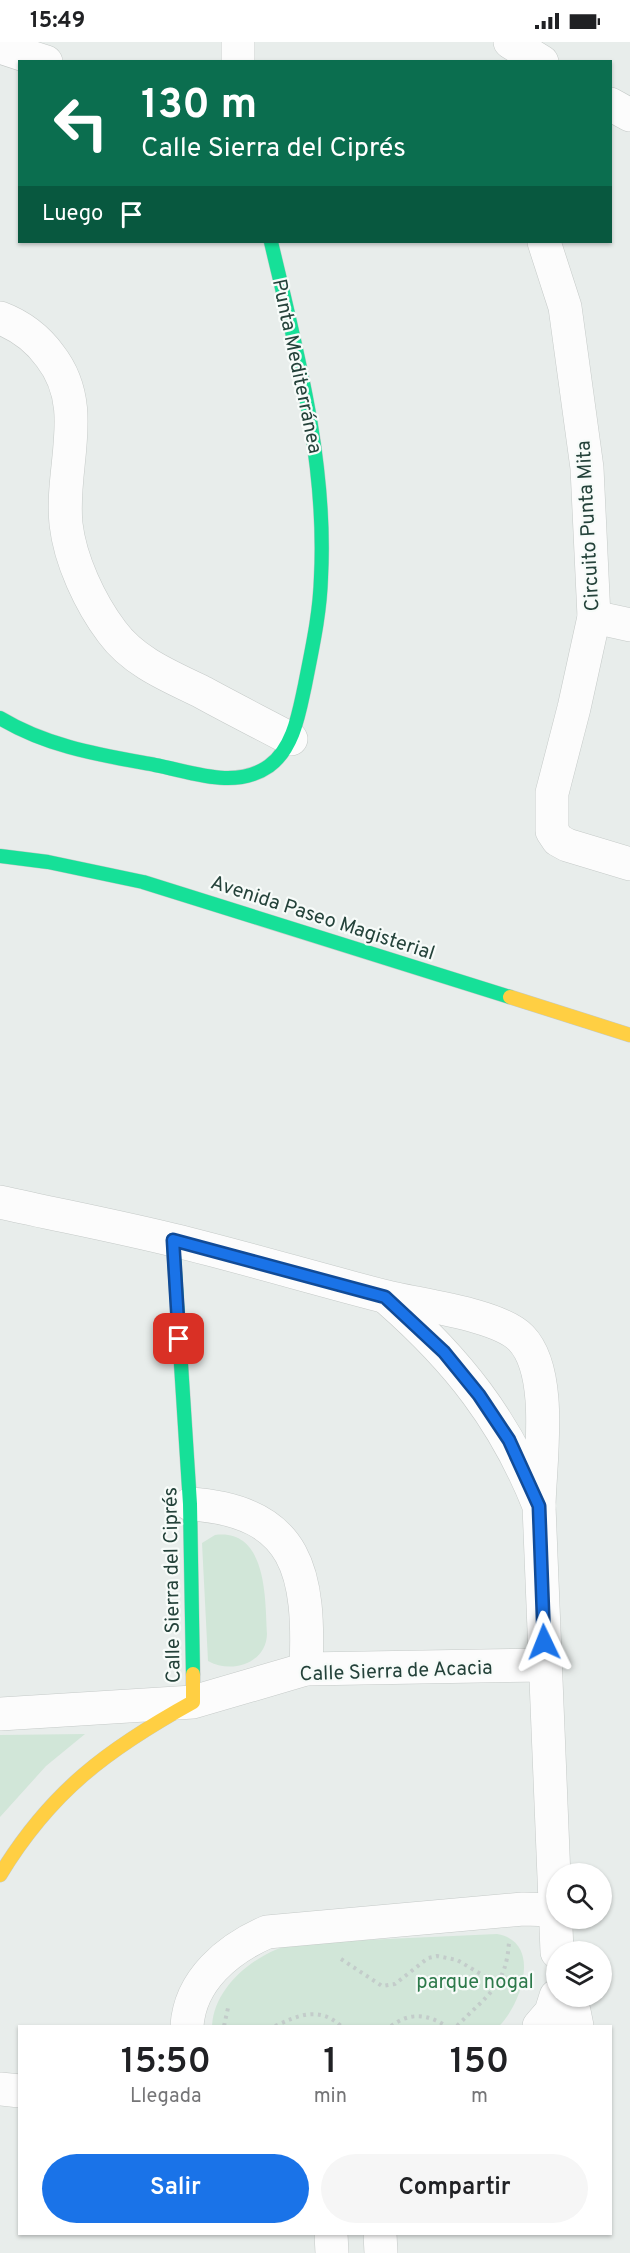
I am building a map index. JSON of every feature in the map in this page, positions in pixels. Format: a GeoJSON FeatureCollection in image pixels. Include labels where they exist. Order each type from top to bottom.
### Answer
{"type":"FeatureCollection","features":[{"type":"Feature","properties":{"kind":"street"},"geometry":{"type":"LineString","coordinates":[[238,42],[238,60]]}},
{"type":"Feature","properties":{"kind":"street"},"geometry":{"type":"LineString","coordinates":[[499,42],[502,60]]}},
{"type":"Feature","properties":{"kind":"street"},"geometry":{"type":"LineString","coordinates":[[510,42],[539,60]]}},
{"type":"Feature","properties":{"kind":"street"},"geometry":{"type":"LineString","coordinates":[[0,47],[40,60]]}},
{"type":"Feature","properties":{"kind":"street"},"geometry":{"type":"LineString","coordinates":[[612,105],[630,116]]}},
{"type":"Feature","properties":{"kind":"street","name":"Punta Mediterránea"},"geometry":{"type":"LineString","coordinates":[[0,718],[26,734],[68,748],[232,780],[268,767],[283,754],[291,739],[314,653],[321,582],[323,514],[307,390],[271,243]]}},
{"type":"Feature","properties":{"kind":"street","name":"Circuito Punta Mita"},"geometry":{"type":"LineString","coordinates":[[544,243],[565,307],[587,468],[594,617],[552,793],[552,831],[558,840],[567,845],[630,864]]}},
{"type":"Feature","properties":{"kind":"street"},"geometry":{"type":"LineString","coordinates":[[0,318],[31,334],[45,348],[60,369],[70,394],[73,428],[66,523],[77,563],[89,592],[112,632],[138,660],[291,739]]}},
{"type":"Feature","properties":{"kind":"street"},"geometry":{"type":"LineString","coordinates":[[594,617],[630,625]]}},
{"type":"Feature","properties":{"kind":"street","name":"Avenida Paseo Magisterial"},"geometry":{"type":"LineString","coordinates":[[0,856],[104,871],[189,895],[372,956],[550,1007],[630,1035]]}},
{"type":"Feature","properties":{"kind":"street"},"geometry":{"type":"LineString","coordinates":[[0,1202],[173,1240],[385,1297],[489,1321],[521,1338],[535,1358],[541,1380],[539,1506],[553,1863]]}},
{"type":"Feature","properties":{"kind":"street","name":"Calle Sierra del Ciprés"},"geometry":{"type":"LineString","coordinates":[[0,1875],[35,1822],[80,1774],[133,1734],[193,1702],[190,1504],[173,1240]]}},
{"type":"Feature","properties":{"kind":"street"},"geometry":{"type":"LineString","coordinates":[[385,1297],[429,1335],[465,1376],[509,1440],[539,1506]]}},
{"type":"Feature","properties":{"kind":"street"},"geometry":{"type":"LineString","coordinates":[[190,1504],[236,1511],[258,1521],[277,1536],[296,1561],[305,1588],[308,1627],[306,1669]]}},
{"type":"Feature","properties":{"kind":"street","name":"Calle Sierra de Acacia"},"geometry":{"type":"LineString","coordinates":[[0,1714],[193,1702],[306,1669],[545,1665]]}},
{"type":"Feature","properties":{"kind":"street"},"geometry":{"type":"LineString","coordinates":[[187,2025],[187,2016],[211,1969],[238,1944],[267,1932],[511,1910],[546,1910]]}},
{"type":"Feature","properties":{"kind":"street"},"geometry":{"type":"LineString","coordinates":[[540,2025],[553,2007]]}},
{"type":"Feature","properties":{"kind":"street"},"geometry":{"type":"LineString","coordinates":[[571,2007],[577,2025]]}},
{"type":"Feature","properties":{"kind":"street"},"geometry":{"type":"LineString","coordinates":[[330,2235],[332,2253]]}},
{"type":"Feature","properties":{"kind":"street"},"geometry":{"type":"LineString","coordinates":[[380,2235],[381,2253]]}},
{"type":"Feature","properties":{"kind":"path"},"geometry":{"type":"LineString","coordinates":[[458,2025],[498,1984],[508,1960],[509,1936]]}},
{"type":"Feature","properties":{"kind":"path"},"geometry":{"type":"LineString","coordinates":[[333,1955],[382,1986],[395,1984],[428,1958],[437,1956],[457,1960],[498,1984]]}},
{"type":"Feature","properties":{"kind":"path"},"geometry":{"type":"LineString","coordinates":[[224,2025],[230,2002]]}},
{"type":"Feature","properties":{"kind":"path"},"geometry":{"type":"LineString","coordinates":[[277,2025],[311,2013],[327,2016],[340,2025]]}},
{"type":"Feature","properties":{"kind":"path"},"geometry":{"type":"LineString","coordinates":[[393,2025],[410,2016],[430,2018],[444,2025]]}},
{"type":"Feature","properties":{"kind":"green space"},"geometry":{"type":"Polygon","coordinates":[[[215,1535],[232,1536],[245,1543],[254,1555],[264,1586],[267,1634],[265,1644],[261,1653],[254,1659],[237,1666],[217,1665],[208,1661],[202,1543],[215,1535]]]}},
{"type":"Feature","properties":{"kind":"green space"},"geometry":{"type":"Polygon","coordinates":[[[85,1734],[46,1766],[0,1817],[0,1735],[85,1734]]]}},
{"type":"Feature","properties":{"kind":"green space","name":"parque nogal"},"geometry":{"type":"Polygon","coordinates":[[[497,1934],[511,1939],[520,1949],[524,1961],[523,1975],[514,2004],[500,2025],[212,2025],[221,1996],[242,1971],[270,1953],[299,1943],[497,1934]]]}},
{"type":"Feature","properties":{"kind":"traffic: fast"},"geometry":{"type":"LineString","coordinates":[[0,718],[37,736],[75,749],[213,777],[242,777],[256,773],[269,766],[290,740],[298,718],[315,631],[320,591],[322,534],[315,450],[308,408],[271,243]]}},
{"type":"Feature","properties":{"kind":"traffic: fast"},"geometry":{"type":"LineString","coordinates":[[0,856],[48,862],[143,882],[510,997]]}},
{"type":"Feature","properties":{"kind":"traffic: fast"},"geometry":{"type":"LineString","coordinates":[[173,1240],[190,1504],[193,1674]]}},
{"type":"Feature","properties":{"kind":"traffic: slow"},"geometry":{"type":"LineString","coordinates":[[510,997],[630,1035]]}},
{"type":"Feature","properties":{"kind":"traffic: slow"},"geometry":{"type":"LineString","coordinates":[[0,1875],[19,1845],[40,1819],[84,1775],[134,1737],[193,1702],[193,1674]]}},
{"type":"Feature","properties":{"kind":"route"},"geometry":{"type":"LineString","coordinates":[[179,1339],[173,1240],[385,1297],[429,1335],[459,1368],[509,1440],[525,1472],[539,1506],[544,1642]]}}]}
